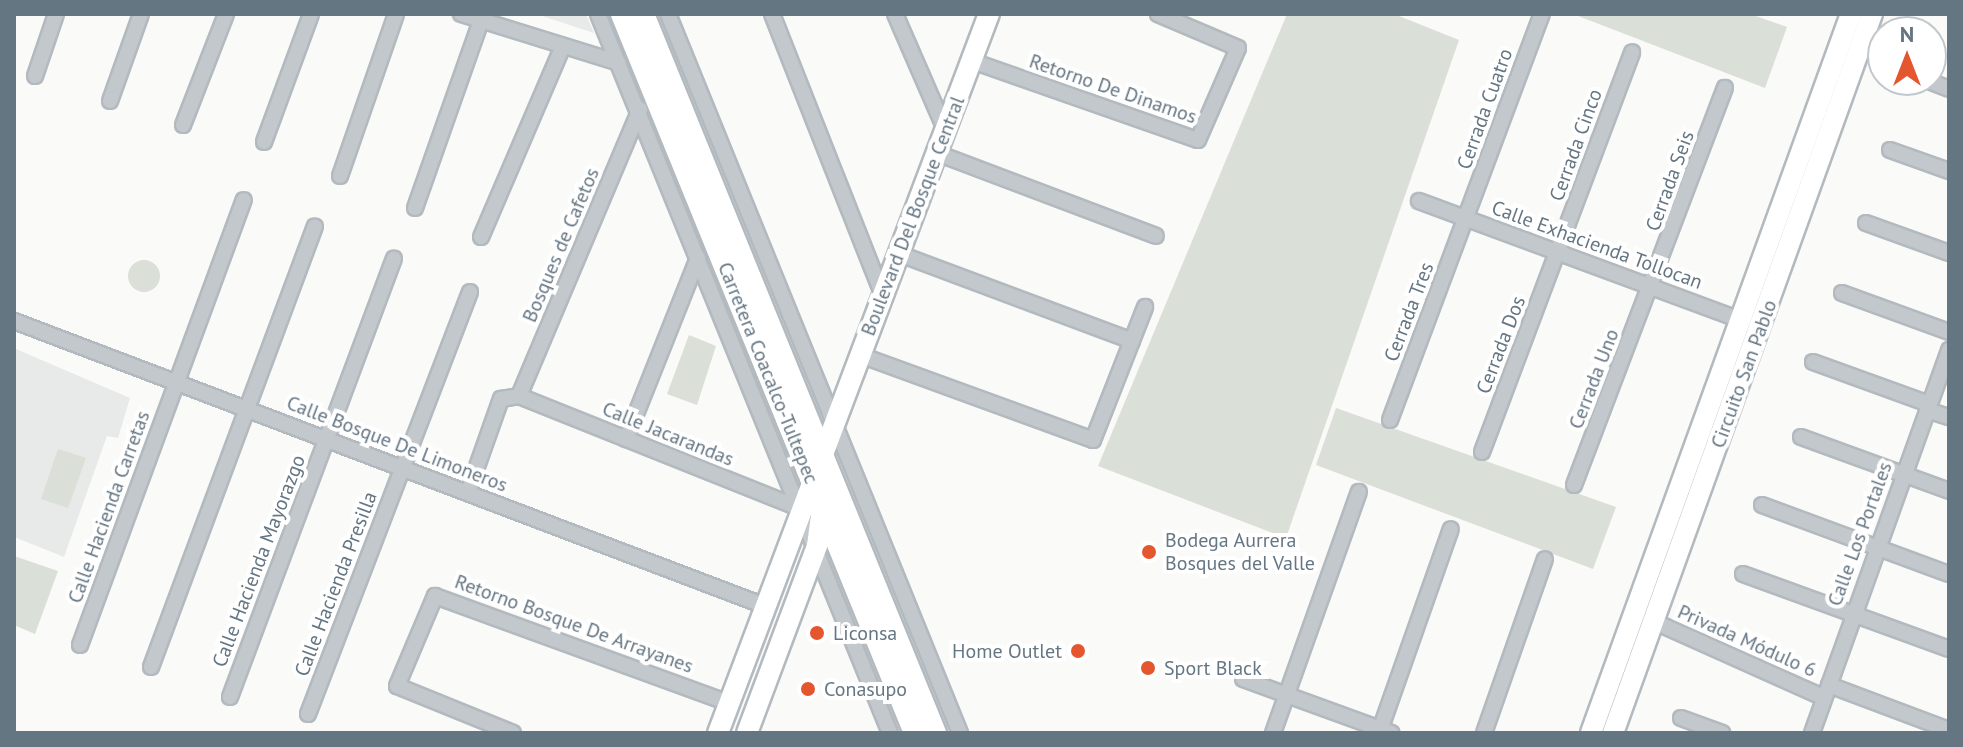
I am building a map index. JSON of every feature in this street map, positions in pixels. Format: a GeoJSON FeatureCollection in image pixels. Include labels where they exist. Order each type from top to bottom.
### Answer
{"type":"FeatureCollection","features":[{"type":"Feature","properties":{"kind":"main road","name":"Carretera Coacalco-Tultepec"},"geometry":{"type":"LineString","coordinates":[[622,14],[935,733]]}},
{"type":"Feature","properties":{"kind":"main road","name":"Carretera Coacalco-Tultepec"},"geometry":{"type":"LineString","coordinates":[[643,14],[821,471],[812,507],[915,733]]}},
{"type":"Feature","properties":{"kind":"street"},"geometry":{"type":"LineString","coordinates":[[35,76],[56,14]]}},
{"type":"Feature","properties":{"kind":"street"},"geometry":{"type":"LineString","coordinates":[[110,101],[141,14]]}},
{"type":"Feature","properties":{"kind":"street"},"geometry":{"type":"LineString","coordinates":[[183,125],[226,14]]}},
{"type":"Feature","properties":{"kind":"street"},"geometry":{"type":"LineString","coordinates":[[264,142],[311,14]]}},
{"type":"Feature","properties":{"kind":"street"},"geometry":{"type":"LineString","coordinates":[[340,176],[396,14]]}},
{"type":"Feature","properties":{"kind":"street"},"geometry":{"type":"LineString","coordinates":[[461,14],[562,48],[619,63]]}},
{"type":"Feature","properties":{"kind":"street"},"geometry":{"type":"LineString","coordinates":[[598,14],[640,109],[698,258],[812,507],[817,546],[890,733]]}},
{"type":"Feature","properties":{"kind":"street"},"geometry":{"type":"LineString","coordinates":[[668,14],[835,417],[960,733]]}},
{"type":"Feature","properties":{"kind":"street"},"geometry":{"type":"LineString","coordinates":[[772,14],[881,291]]}},
{"type":"Feature","properties":{"kind":"street"},"geometry":{"type":"LineString","coordinates":[[895,14],[945,129]]}},
{"type":"Feature","properties":{"kind":"street","name":"Boulevard Del Bosque Central"},"geometry":{"type":"LineString","coordinates":[[821,471],[835,417],[881,291],[989,14]]}},
{"type":"Feature","properties":{"kind":"street","name":"Retorno De Dinamos"},"geometry":{"type":"LineString","coordinates":[[972,61],[1198,140],[1238,48],[1158,14]]}},
{"type":"Feature","properties":{"kind":"street","name":"Cerrada Cuatro"},"geometry":{"type":"LineString","coordinates":[[1466,218],[1542,14]]}},
{"type":"Feature","properties":{"kind":"street","name":"Circuito San Pablo"},"geometry":{"type":"LineString","coordinates":[[1752,324],[1851,14]]}},
{"type":"Feature","properties":{"kind":"street","name":"Circuito San Pablo"},"geometry":{"type":"LineString","coordinates":[[1591,733],[1712,436],[1872,14]]}},
{"type":"Feature","properties":{"kind":"street"},"geometry":{"type":"LineString","coordinates":[[415,208],[481,21]]}},
{"type":"Feature","properties":{"kind":"street"},"geometry":{"type":"LineString","coordinates":[[481,237],[562,48]]}},
{"type":"Feature","properties":{"kind":"street","name":"Cerrada Cinco"},"geometry":{"type":"LineString","coordinates":[[1558,252],[1632,52]]}},
{"type":"Feature","properties":{"kind":"street","name":"Cerrada Seis"},"geometry":{"type":"LineString","coordinates":[[1651,287],[1725,88]]}},
{"type":"Feature","properties":{"kind":"street","name":"Bosques de Cafetos"},"geometry":{"type":"LineString","coordinates":[[519,396],[640,109]]}},
{"type":"Feature","properties":{"kind":"street"},"geometry":{"type":"LineString","coordinates":[[1890,150],[1949,171]]}},
{"type":"Feature","properties":{"kind":"street"},"geometry":{"type":"LineString","coordinates":[[934,152],[1156,236]]}},
{"type":"Feature","properties":{"kind":"street","name":"Calle Hacienda Carretas"},"geometry":{"type":"LineString","coordinates":[[80,645],[244,200]]}},
{"type":"Feature","properties":{"kind":"street","name":"Calle Exhacienda Tollocan"},"geometry":{"type":"LineString","coordinates":[[1419,201],[1752,324]]}},
{"type":"Feature","properties":{"kind":"street","name":"Cerrada Tres"},"geometry":{"type":"LineString","coordinates":[[1390,420],[1466,218]]}},
{"type":"Feature","properties":{"kind":"street"},"geometry":{"type":"LineString","coordinates":[[1866,223],[1949,253]]}},
{"type":"Feature","properties":{"kind":"street"},"geometry":{"type":"LineString","coordinates":[[151,667],[315,227]]}},
{"type":"Feature","properties":{"kind":"street","name":"Cerrada Dos"},"geometry":{"type":"LineString","coordinates":[[1482,452],[1558,252]]}},
{"type":"Feature","properties":{"kind":"street"},"geometry":{"type":"LineString","coordinates":[[897,253],[1132,341]]}},
{"type":"Feature","properties":{"kind":"street"},"geometry":{"type":"LineString","coordinates":[[626,439],[698,258]]}},
{"type":"Feature","properties":{"kind":"street","name":"Calle Hacienda Mayorazgo"},"geometry":{"type":"LineString","coordinates":[[230,697],[394,259]]}},
{"type":"Feature","properties":{"kind":"street","name":"Cerrada Uno"},"geometry":{"type":"LineString","coordinates":[[1574,485],[1651,287]]}},
{"type":"Feature","properties":{"kind":"street","name":"Calle Hacienda Presilla"},"geometry":{"type":"LineString","coordinates":[[308,714],[470,292]]}},
{"type":"Feature","properties":{"kind":"street"},"geometry":{"type":"LineString","coordinates":[[1842,293],[1949,332]]}},
{"type":"Feature","properties":{"kind":"street"},"geometry":{"type":"LineString","coordinates":[[860,355],[1090,440],[1145,307]]}},
{"type":"Feature","properties":{"kind":"street","name":"Calle Bosque De Limoneros"},"geometry":{"type":"LineString","coordinates":[[14,321],[765,606]]}},
{"type":"Feature","properties":{"kind":"street","name":"Calle Los Portales"},"geometry":{"type":"LineString","coordinates":[[1812,733],[1852,613],[1949,350]]}},
{"type":"Feature","properties":{"kind":"street"},"geometry":{"type":"LineString","coordinates":[[1813,362],[1949,417]]}},
{"type":"Feature","properties":{"kind":"street"},"geometry":{"type":"LineString","coordinates":[[468,492],[501,399],[519,396]]}},
{"type":"Feature","properties":{"kind":"street","name":"Calle Jacarandas"},"geometry":{"type":"LineString","coordinates":[[519,396],[812,507]]}},
{"type":"Feature","properties":{"kind":"street","name":"Circuito San Pablo"},"geometry":{"type":"LineString","coordinates":[[1613,733],[1655,622],[1712,436]]}},
{"type":"Feature","properties":{"kind":"street"},"geometry":{"type":"LineString","coordinates":[[1801,437],[1949,491]]}},
{"type":"Feature","properties":{"kind":"street"},"geometry":{"type":"LineString","coordinates":[[1273,733],[1359,492]]}},
{"type":"Feature","properties":{"kind":"street"},"geometry":{"type":"LineString","coordinates":[[1762,505],[1949,574]]}},
{"type":"Feature","properties":{"kind":"street"},"geometry":{"type":"LineString","coordinates":[[718,733],[765,606],[812,507]]}},
{"type":"Feature","properties":{"kind":"street"},"geometry":{"type":"LineString","coordinates":[[1243,679],[1384,732],[1451,529]]}},
{"type":"Feature","properties":{"kind":"street"},"geometry":{"type":"LineString","coordinates":[[747,733],[817,546]]}},
{"type":"Feature","properties":{"kind":"street"},"geometry":{"type":"LineString","coordinates":[[1484,733],[1545,559]]}},
{"type":"Feature","properties":{"kind":"street"},"geometry":{"type":"LineString","coordinates":[[1743,574],[1949,649]]}},
{"type":"Feature","properties":{"kind":"street","name":"Retorno Bosque De Arrayanes"},"geometry":{"type":"LineString","coordinates":[[513,733],[397,686],[435,596],[729,703]]}},
{"type":"Feature","properties":{"kind":"street","name":"Privada Módulo 6"},"geometry":{"type":"LineString","coordinates":[[1655,622],[1826,691],[1949,730]]}},
{"type":"Feature","properties":{"kind":"street"},"geometry":{"type":"LineString","coordinates":[[746,656],[773,665]]}},
{"type":"Feature","properties":{"kind":"street"},"geometry":{"type":"LineString","coordinates":[[1681,718],[1722,733]]}},
{"type":"Feature","properties":{"kind":"shaded area"},"geometry":{"type":"Polygon","coordinates":[[[536,14],[586,14],[594,33],[536,14]]]}},
{"type":"Feature","properties":{"kind":"shaded area"},"geometry":{"type":"Polygon","coordinates":[[[1287,14],[1394,14],[1459,40],[1286,538],[1098,466],[1287,14]]]}},
{"type":"Feature","properties":{"kind":"shaded area"},"geometry":{"type":"Polygon","coordinates":[[[1573,14],[1750,14],[1787,27],[1765,88],[1573,14]]]}},
{"type":"Feature","properties":{"kind":"shaded area"},"geometry":{"type":"Polygon","coordinates":[[[144,260],[155,265],[160,276],[155,287],[144,292],[133,287],[128,276],[133,265],[144,260]]]}},
{"type":"Feature","properties":{"kind":"shaded area"},"geometry":{"type":"Polygon","coordinates":[[[689,335],[716,346],[697,405],[667,394],[689,335]]]}},
{"type":"Feature","properties":{"kind":"shaded area"},"geometry":{"type":"Polygon","coordinates":[[[16,349],[130,398],[118,438],[107,436],[64,557],[14,537],[16,349]]]}},
{"type":"Feature","properties":{"kind":"shaded area"},"geometry":{"type":"Polygon","coordinates":[[[1336,408],[1616,507],[1593,569],[1316,465],[1336,408]]]}},
{"type":"Feature","properties":{"kind":"shaded area"},"geometry":{"type":"Polygon","coordinates":[[[58,449],[86,458],[68,508],[41,499],[58,449]]]}},
{"type":"Feature","properties":{"kind":"shaded area"},"geometry":{"type":"Polygon","coordinates":[[[14,556],[58,571],[35,634],[14,625],[14,556]]]}},
{"type":"Feature","properties":{"kind":"place","name":"Bodega Aurrera Bosques del Valle"},"geometry":{"type":"Point","coordinates":[1149,552]}},
{"type":"Feature","properties":{"kind":"place","name":"Liconsa"},"geometry":{"type":"Point","coordinates":[817,633]}},
{"type":"Feature","properties":{"kind":"place","name":"Home Outlet"},"geometry":{"type":"Point","coordinates":[1078,651]}},
{"type":"Feature","properties":{"kind":"place","name":"Sport Black"},"geometry":{"type":"Point","coordinates":[1148,668]}},
{"type":"Feature","properties":{"kind":"place","name":"Conasupo"},"geometry":{"type":"Point","coordinates":[808,689]}}]}
